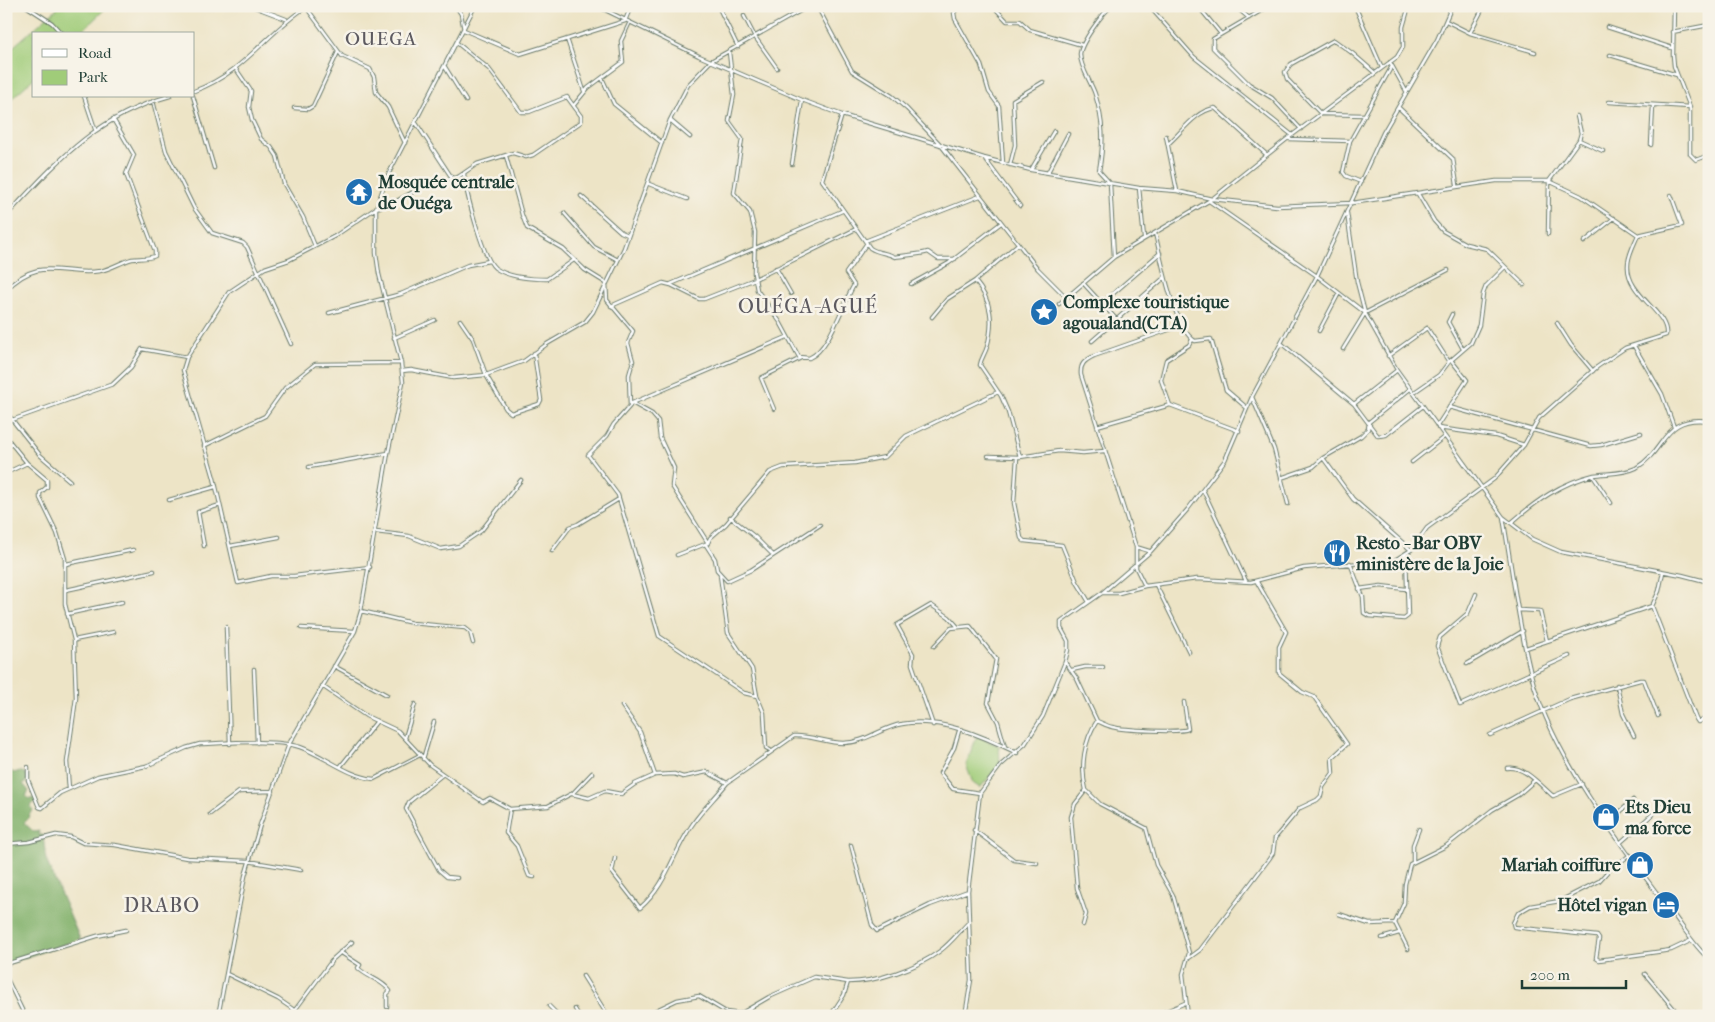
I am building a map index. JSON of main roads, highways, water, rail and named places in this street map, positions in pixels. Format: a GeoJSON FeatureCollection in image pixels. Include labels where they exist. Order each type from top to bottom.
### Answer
{"type":"FeatureCollection","features":[{"type":"Feature","properties":{"kind":"place","name":"Mosquée centrale de Ouéga"},"geometry":{"type":"Point","coordinates":[359,192]}},
{"type":"Feature","properties":{"kind":"place","name":"Complexe touristique agoualand(CTA)"},"geometry":{"type":"Point","coordinates":[1044,312]}},
{"type":"Feature","properties":{"kind":"place","name":"Resto - Bar OBV ministère de la Joie"},"geometry":{"type":"Point","coordinates":[1337,553]}},
{"type":"Feature","properties":{"kind":"place","name":"Ets Dieu ma force"},"geometry":{"type":"Point","coordinates":[1606,817]}},
{"type":"Feature","properties":{"kind":"place","name":"Mariah coiffure"},"geometry":{"type":"Point","coordinates":[1640,865]}},
{"type":"Feature","properties":{"kind":"place","name":"Hôtel vigan"},"geometry":{"type":"Point","coordinates":[1666,905]}},
{"type":"Feature","properties":{"kind":"district","name":"OUEGA"},"geometry":{"type":"Point","coordinates":[381,38]}},
{"type":"Feature","properties":{"kind":"district","name":"OUÉGA-AGUÉ"},"geometry":{"type":"Point","coordinates":[808,306]}},
{"type":"Feature","properties":{"kind":"district","name":"DRABO"},"geometry":{"type":"Point","coordinates":[162,905]}}]}
